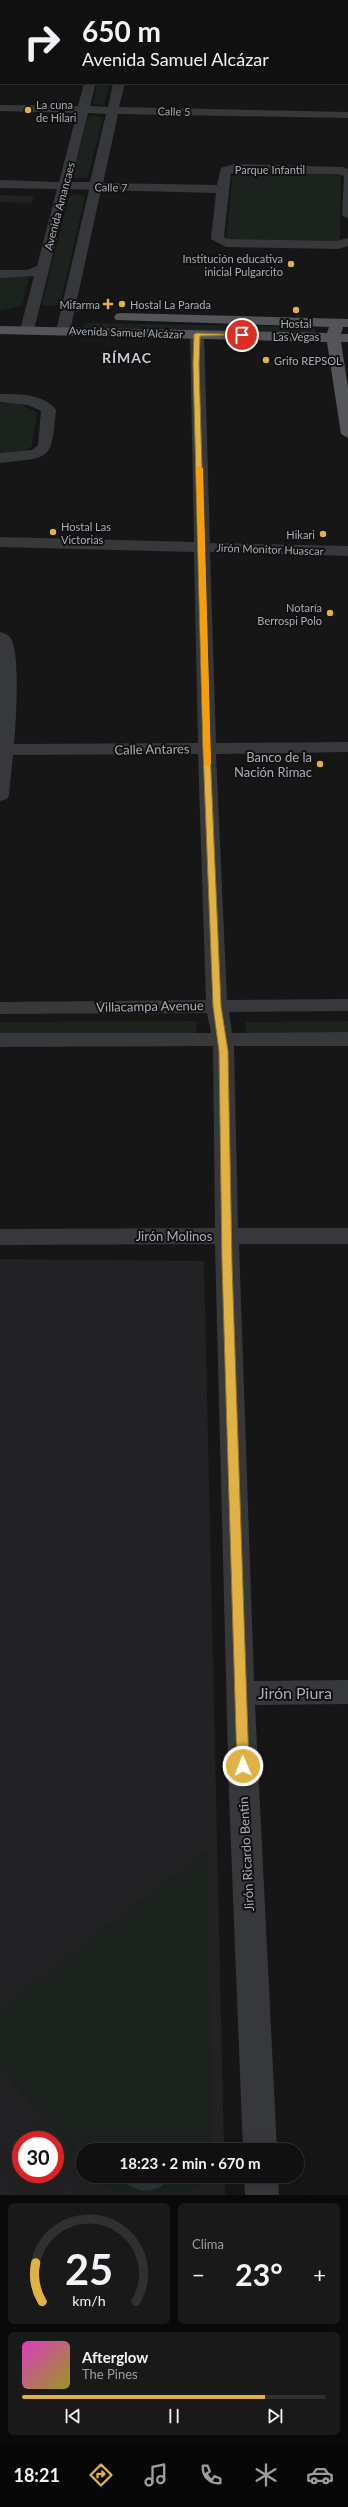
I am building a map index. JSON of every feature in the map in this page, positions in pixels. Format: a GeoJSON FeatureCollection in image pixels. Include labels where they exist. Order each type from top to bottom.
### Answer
{"type":"FeatureCollection","features":[{"type":"Feature","properties":{"kind":"main road","name":"Avenida Samuel Alcázar"},"geometry":{"type":"LineString","coordinates":[[16,315],[81,316]]}},
{"type":"Feature","properties":{"kind":"main road","name":"Avenida Samuel Alcázar"},"geometry":{"type":"LineString","coordinates":[[111,317],[342,322]]}},
{"type":"Feature","properties":{"kind":"main road"},"geometry":{"type":"LineString","coordinates":[[342,322],[333,338],[348,434]]}},
{"type":"Feature","properties":{"kind":"main road","name":"Avenida Samuel Alcázar"},"geometry":{"type":"LineString","coordinates":[[0,330],[348,338]]}},
{"type":"Feature","properties":{"kind":"street","name":"Avenida Amancaes"},"geometry":{"type":"LineString","coordinates":[[27,330],[90,84]]}},
{"type":"Feature","properties":{"kind":"street"},"geometry":{"type":"LineString","coordinates":[[63,331],[119,84]]}},
{"type":"Feature","properties":{"kind":"street","name":"Calle 5"},"geometry":{"type":"LineString","coordinates":[[0,108],[348,115]]}},
{"type":"Feature","properties":{"kind":"street","name":"Parque Infantil"},"geometry":{"type":"LineString","coordinates":[[348,173],[339,170],[234,168],[225,171],[217,239],[226,243],[338,245],[348,242]]}},
{"type":"Feature","properties":{"kind":"street"},"geometry":{"type":"LineString","coordinates":[[348,178],[348,215]]}},
{"type":"Feature","properties":{"kind":"street","name":"Calle 7"},"geometry":{"type":"LineString","coordinates":[[0,184],[223,189]]}},
{"type":"Feature","properties":{"kind":"street"},"geometry":{"type":"LineString","coordinates":[[0,274],[23,274],[42,269]]}},
{"type":"Feature","properties":{"kind":"street","name":"Jirón Ricardo Bentin"},"geometry":{"type":"LineString","coordinates":[[197,334],[207,749],[217,1006],[223,1040],[227,1236],[241,1693],[260,2143]]}},
{"type":"Feature","properties":{"kind":"street"},"geometry":{"type":"LineString","coordinates":[[0,398],[23,399],[42,404],[49,410],[45,446],[36,454],[16,458],[0,458]]}},
{"type":"Feature","properties":{"kind":"street","name":"Jirón Monitor Huascar"},"geometry":{"type":"LineString","coordinates":[[0,542],[348,551]]}},
{"type":"Feature","properties":{"kind":"street"},"geometry":{"type":"LineString","coordinates":[[0,637],[4,641],[6,658],[5,750],[0,795]]}},
{"type":"Feature","properties":{"kind":"street","name":"Calle Antares"},"geometry":{"type":"LineString","coordinates":[[5,750],[348,747]]}},
{"type":"Feature","properties":{"kind":"street","name":"Villacampa Avenue"},"geometry":{"type":"LineString","coordinates":[[0,1008],[348,1005]]}},
{"type":"Feature","properties":{"kind":"street"},"geometry":{"type":"LineString","coordinates":[[0,1040],[348,1039]]}},
{"type":"Feature","properties":{"kind":"street","name":"Jirón Molinos"},"geometry":{"type":"LineString","coordinates":[[0,1237],[348,1236]]}},
{"type":"Feature","properties":{"kind":"street","name":"Jirón Piura"},"geometry":{"type":"LineString","coordinates":[[241,1693],[348,1692]]}},
{"type":"Feature","properties":{"kind":"street"},"geometry":{"type":"LineString","coordinates":[[261,2183],[262,2195]]}},
{"type":"Feature","properties":{"kind":"shaded area"},"geometry":{"type":"Polygon","coordinates":[[[97,84],[110,84],[104,105],[93,104],[97,84]]]}},
{"type":"Feature","properties":{"kind":"shaded area"},"geometry":{"type":"Polygon","coordinates":[[[94,115],[103,118],[88,177],[77,179],[72,177],[88,117],[94,115]]]}},
{"type":"Feature","properties":{"kind":"shaded area"},"geometry":{"type":"Polygon","coordinates":[[[233,171],[341,173],[340,242],[226,239],[233,171]]]}},
{"type":"Feature","properties":{"kind":"shaded area"},"geometry":{"type":"Polygon","coordinates":[[[76,194],[85,196],[60,305],[45,306],[42,304],[69,196],[76,194]]]}},
{"type":"Feature","properties":{"kind":"shaded area"},"geometry":{"type":"Polygon","coordinates":[[[0,195],[34,196],[31,203],[0,202],[0,195]]]}},
{"type":"Feature","properties":{"kind":"shaded area"},"geometry":{"type":"Polygon","coordinates":[[[0,276],[29,277],[22,306],[0,311],[0,276]]]}},
{"type":"Feature","properties":{"kind":"shaded area"},"geometry":{"type":"Polygon","coordinates":[[[88,323],[311,327],[317,331],[311,334],[85,328],[81,326],[88,323]]]}},
{"type":"Feature","properties":{"kind":"shaded area"},"geometry":{"type":"Polygon","coordinates":[[[0,403],[19,404],[37,412],[32,446],[26,451],[0,455],[0,403]]]}},
{"type":"Feature","properties":{"kind":"shaded area"},"geometry":{"type":"Polygon","coordinates":[[[197,1021],[196,1034],[0,1034],[0,1022],[197,1021]]]}},
{"type":"Feature","properties":{"kind":"shaded area"},"geometry":{"type":"Polygon","coordinates":[[[348,1021],[348,1032],[246,1033],[246,1022],[348,1021]]]}},
{"type":"Feature","properties":{"kind":"shaded area"},"geometry":{"type":"Polygon","coordinates":[[[0,1259],[204,1261],[224,2143],[76,2143],[76,2183],[224,2183],[225,2195],[0,2195],[0,1259]]]}},
{"type":"Feature","properties":{"kind":"shaded area"},"geometry":{"type":"Polygon","coordinates":[[[207,1849],[212,2143],[76,2143],[76,2155],[64,2141],[64,2131],[55,2131],[0,2068],[0,2009],[207,1849]]]}},
{"type":"Feature","properties":{"kind":"shaded area"},"geometry":{"type":"Polygon","coordinates":[[[100,2183],[201,2183],[187,2195],[111,2195],[100,2183]]]}},
{"type":"Feature","properties":{"kind":"shaded area"},"geometry":{"type":"Polygon","coordinates":[[[126,2183],[165,2183],[160,2187],[146,2190],[139,2190],[126,2183]]]}},
{"type":"Feature","properties":{"kind":"slow traffic"},"geometry":{"type":"LineString","coordinates":[[199,468],[207,764]]}},
{"type":"Feature","properties":{"kind":"place","name":"La cuna de Hilari"},"geometry":{"type":"Point","coordinates":[28,110]}},
{"type":"Feature","properties":{"kind":"place","name":"Institución educativa inicial Pulgarcito"},"geometry":{"type":"Point","coordinates":[291,264]}},
{"type":"Feature","properties":{"kind":"place","name":"Mifarma"},"geometry":{"type":"Point","coordinates":[108,304]}},
{"type":"Feature","properties":{"kind":"place","name":"Hostal La Parada"},"geometry":{"type":"Point","coordinates":[122,304]}},
{"type":"Feature","properties":{"kind":"place","name":"Hostal Las Vegas"},"geometry":{"type":"Point","coordinates":[296,310]}},
{"type":"Feature","properties":{"kind":"place","name":"Grifo REPSOL"},"geometry":{"type":"Point","coordinates":[266,360]}},
{"type":"Feature","properties":{"kind":"place","name":"Hostal Las Victorias"},"geometry":{"type":"Point","coordinates":[53,532]}},
{"type":"Feature","properties":{"kind":"place","name":"Hikari"},"geometry":{"type":"Point","coordinates":[323,534]}},
{"type":"Feature","properties":{"kind":"place","name":"Notaría Berrospi Polo"},"geometry":{"type":"Point","coordinates":[330,613]}},
{"type":"Feature","properties":{"kind":"place","name":"Banco de la Nación Rimac"},"geometry":{"type":"Point","coordinates":[320,764]}},
{"type":"Feature","properties":{"kind":"district","name":"RÍMAC"},"geometry":{"type":"Point","coordinates":[127,357]}},
{"type":"Feature","properties":{"kind":"route"},"geometry":{"type":"LineString","coordinates":[[242,335],[197,334],[196,364],[207,749],[217,1006],[224,1051],[227,1263],[243,1766]]}}]}
